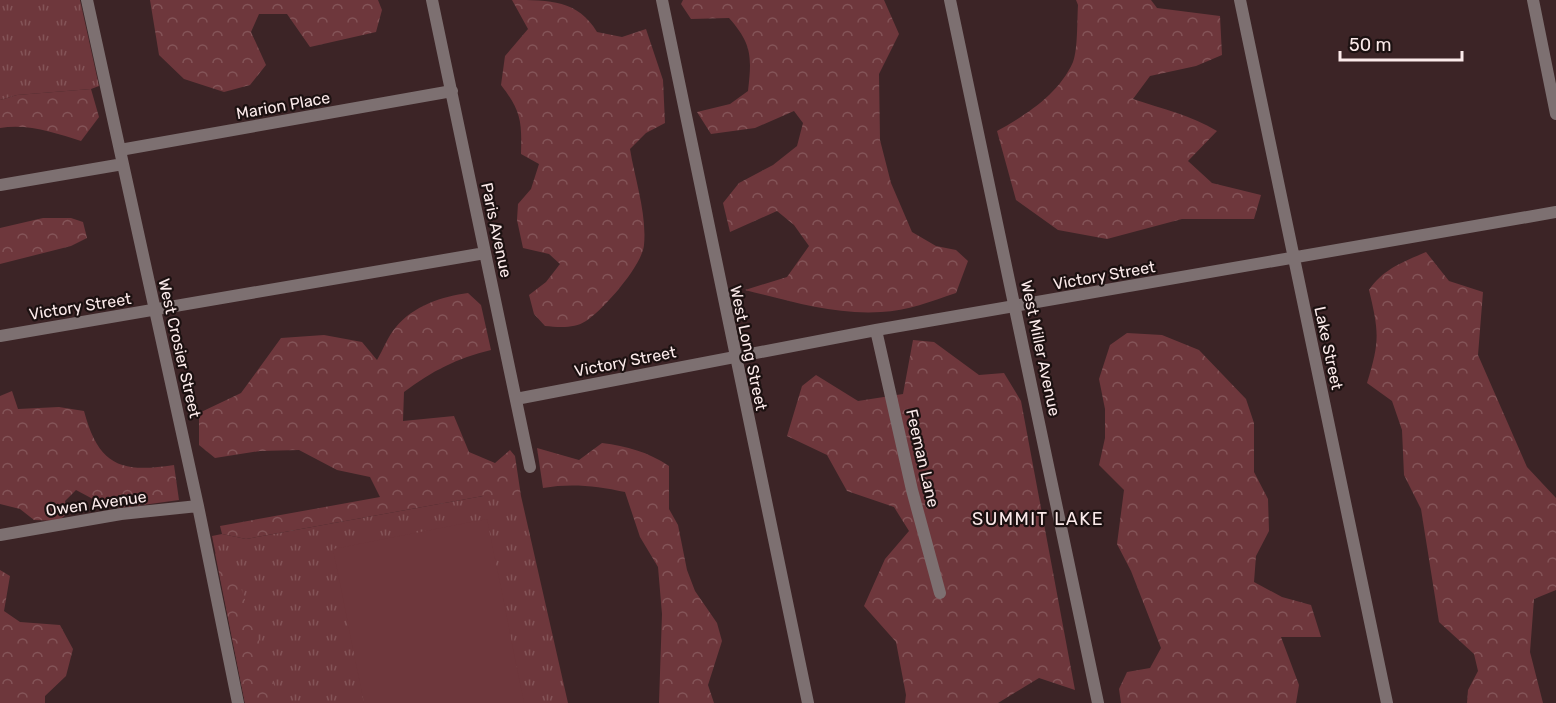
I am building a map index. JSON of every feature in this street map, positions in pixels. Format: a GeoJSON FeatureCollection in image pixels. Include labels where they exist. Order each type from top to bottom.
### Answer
{"type":"FeatureCollection","features":[{"type":"Feature","properties":{"kind":"street","name":"West Crosier Street"},"geometry":{"type":"LineString","coordinates":[[87,0],[198,506],[238,703]]}},
{"type":"Feature","properties":{"kind":"street","name":"Paris Avenue"},"geometry":{"type":"LineString","coordinates":[[432,0],[530,467]]}},
{"type":"Feature","properties":{"kind":"street","name":"West Long Street"},"geometry":{"type":"LineString","coordinates":[[662,0],[734,357],[808,703]]}},
{"type":"Feature","properties":{"kind":"street","name":"West Miller Avenue"},"geometry":{"type":"LineString","coordinates":[[950,0],[1098,703]]}},
{"type":"Feature","properties":{"kind":"street","name":"Lake Street"},"geometry":{"type":"LineString","coordinates":[[1240,0],[1387,703]]}},
{"type":"Feature","properties":{"kind":"street"},"geometry":{"type":"LineString","coordinates":[[1533,0],[1556,114]]}},
{"type":"Feature","properties":{"kind":"street","name":"Marion Place"},"geometry":{"type":"LineString","coordinates":[[120,150],[452,92]]}},
{"type":"Feature","properties":{"kind":"street"},"geometry":{"type":"LineString","coordinates":[[0,185],[123,164]]}},
{"type":"Feature","properties":{"kind":"street","name":"Victory Street"},"geometry":{"type":"LineString","coordinates":[[516,399],[876,330],[1556,212]]}},
{"type":"Feature","properties":{"kind":"street","name":"Victory Street"},"geometry":{"type":"LineString","coordinates":[[0,336],[485,253]]}},
{"type":"Feature","properties":{"kind":"street","name":"Feeman Lane"},"geometry":{"type":"LineString","coordinates":[[876,330],[912,490],[940,593]]}},
{"type":"Feature","properties":{"kind":"street","name":"Owen Avenue"},"geometry":{"type":"LineString","coordinates":[[0,535],[121,514],[198,506]]}},
{"type":"Feature","properties":{"kind":"green space"},"geometry":{"type":"Polygon","coordinates":[[[0,0],[80,0],[99,86],[91,89],[17,95],[0,100],[0,0]]]}},
{"type":"Feature","properties":{"kind":"green space"},"geometry":{"type":"Polygon","coordinates":[[[150,0],[378,0],[382,10],[376,32],[310,47],[287,14],[259,14],[251,32],[266,65],[250,85],[224,92],[184,79],[159,55],[150,0]]]}},
{"type":"Feature","properties":{"kind":"green space"},"geometry":{"type":"Polygon","coordinates":[[[512,0],[539,0],[562,4],[581,14],[597,32],[622,37],[646,29],[663,80],[665,123],[646,133],[630,149],[644,221],[642,254],[621,287],[602,307],[586,321],[571,326],[545,326],[534,314],[529,295],[546,282],[560,264],[549,254],[523,248],[517,220],[518,204],[531,189],[539,164],[521,154],[519,117],[513,102],[501,85],[505,56],[528,29],[512,0]]]}},
{"type":"Feature","properties":{"kind":"green space"},"geometry":{"type":"Polygon","coordinates":[[[683,0],[884,0],[899,34],[879,74],[880,140],[891,183],[912,232],[936,246],[956,250],[968,261],[956,293],[900,310],[864,312],[812,306],[745,290],[787,277],[809,246],[794,225],[777,211],[730,232],[723,203],[739,183],[773,165],[797,146],[803,123],[794,111],[755,128],[711,134],[697,112],[730,104],[748,91],[749,51],[742,35],[729,18],[691,19],[681,4],[683,0]]]}},
{"type":"Feature","properties":{"kind":"green space"},"geometry":{"type":"Polygon","coordinates":[[[1076,0],[1151,0],[1157,8],[1220,16],[1222,55],[1196,66],[1150,76],[1133,99],[1187,116],[1217,131],[1188,161],[1212,183],[1261,195],[1254,219],[1182,219],[1107,239],[1058,230],[1016,200],[997,131],[1041,102],[1067,73],[1076,50],[1078,5],[1076,0]]]}},
{"type":"Feature","properties":{"kind":"green space"},"geometry":{"type":"Polygon","coordinates":[[[91,89],[99,117],[81,141],[31,128],[0,128],[0,100],[17,95],[91,89]]]}},
{"type":"Feature","properties":{"kind":"green space"},"geometry":{"type":"Polygon","coordinates":[[[43,218],[71,218],[83,222],[87,238],[71,246],[0,264],[0,228],[43,218]]]}},
{"type":"Feature","properties":{"kind":"green space"},"geometry":{"type":"Polygon","coordinates":[[[1426,252],[1449,281],[1483,292],[1478,355],[1527,467],[1556,498],[1556,590],[1534,599],[1530,652],[1543,703],[1467,703],[1468,690],[1478,671],[1474,654],[1439,622],[1421,509],[1404,475],[1402,430],[1392,401],[1367,383],[1377,336],[1369,290],[1387,271],[1426,252]]]}},
{"type":"Feature","properties":{"kind":"green space"},"geometry":{"type":"Polygon","coordinates":[[[468,293],[481,305],[491,350],[445,366],[404,392],[403,421],[454,416],[469,452],[495,463],[510,450],[515,456],[521,496],[483,496],[246,539],[222,534],[220,526],[380,497],[370,477],[337,470],[299,450],[260,451],[215,458],[199,445],[199,413],[241,393],[281,338],[324,335],[362,342],[377,360],[393,331],[411,313],[429,303],[468,293]]]}},
{"type":"Feature","properties":{"kind":"green space"},"geometry":{"type":"Polygon","coordinates":[[[1127,333],[1162,335],[1199,350],[1246,399],[1254,423],[1254,472],[1268,499],[1269,531],[1256,556],[1254,582],[1282,597],[1311,605],[1321,637],[1281,637],[1299,685],[1296,703],[1121,703],[1119,689],[1127,672],[1150,668],[1161,648],[1131,571],[1117,544],[1124,490],[1099,465],[1105,438],[1105,409],[1099,379],[1110,345],[1127,333]]]}},
{"type":"Feature","properties":{"kind":"green space"},"geometry":{"type":"Polygon","coordinates":[[[913,340],[934,342],[979,375],[1004,373],[1021,401],[1075,690],[1039,678],[998,703],[905,703],[906,695],[896,642],[864,606],[885,559],[909,531],[894,507],[847,491],[827,455],[787,436],[802,386],[816,375],[858,401],[903,394],[913,340]]]}},
{"type":"Feature","properties":{"kind":"green space"},"geometry":{"type":"Polygon","coordinates":[[[12,391],[18,409],[59,407],[84,411],[97,444],[105,455],[115,462],[140,468],[174,465],[179,500],[121,508],[106,506],[76,490],[65,501],[67,513],[59,521],[34,520],[20,509],[0,504],[0,396],[12,391]]]}},
{"type":"Feature","properties":{"kind":"green space"},"geometry":{"type":"Polygon","coordinates":[[[602,443],[637,450],[669,466],[669,509],[678,525],[687,570],[695,591],[717,623],[722,641],[708,685],[714,703],[659,703],[662,614],[658,567],[640,537],[625,492],[584,486],[543,488],[537,448],[579,460],[602,443]]]}},
{"type":"Feature","properties":{"kind":"green space"},"geometry":{"type":"Polygon","coordinates":[[[483,496],[521,496],[568,703],[245,703],[212,536],[222,534],[246,539],[483,496]]]}},
{"type":"Feature","properties":{"kind":"green space"},"geometry":{"type":"Polygon","coordinates":[[[487,519],[524,703],[364,703],[333,549],[487,519]]]}},
{"type":"Feature","properties":{"kind":"green space"},"geometry":{"type":"Polygon","coordinates":[[[215,553],[238,579],[280,703],[245,703],[215,553]]]}},
{"type":"Feature","properties":{"kind":"green space"},"geometry":{"type":"Polygon","coordinates":[[[0,570],[10,576],[4,611],[20,622],[60,625],[73,649],[66,676],[45,696],[45,703],[0,703],[0,570]]]}},
{"type":"Feature","properties":{"kind":"district","name":"SUMMIT LAKE"},"geometry":{"type":"Point","coordinates":[1038,519]}}]}
